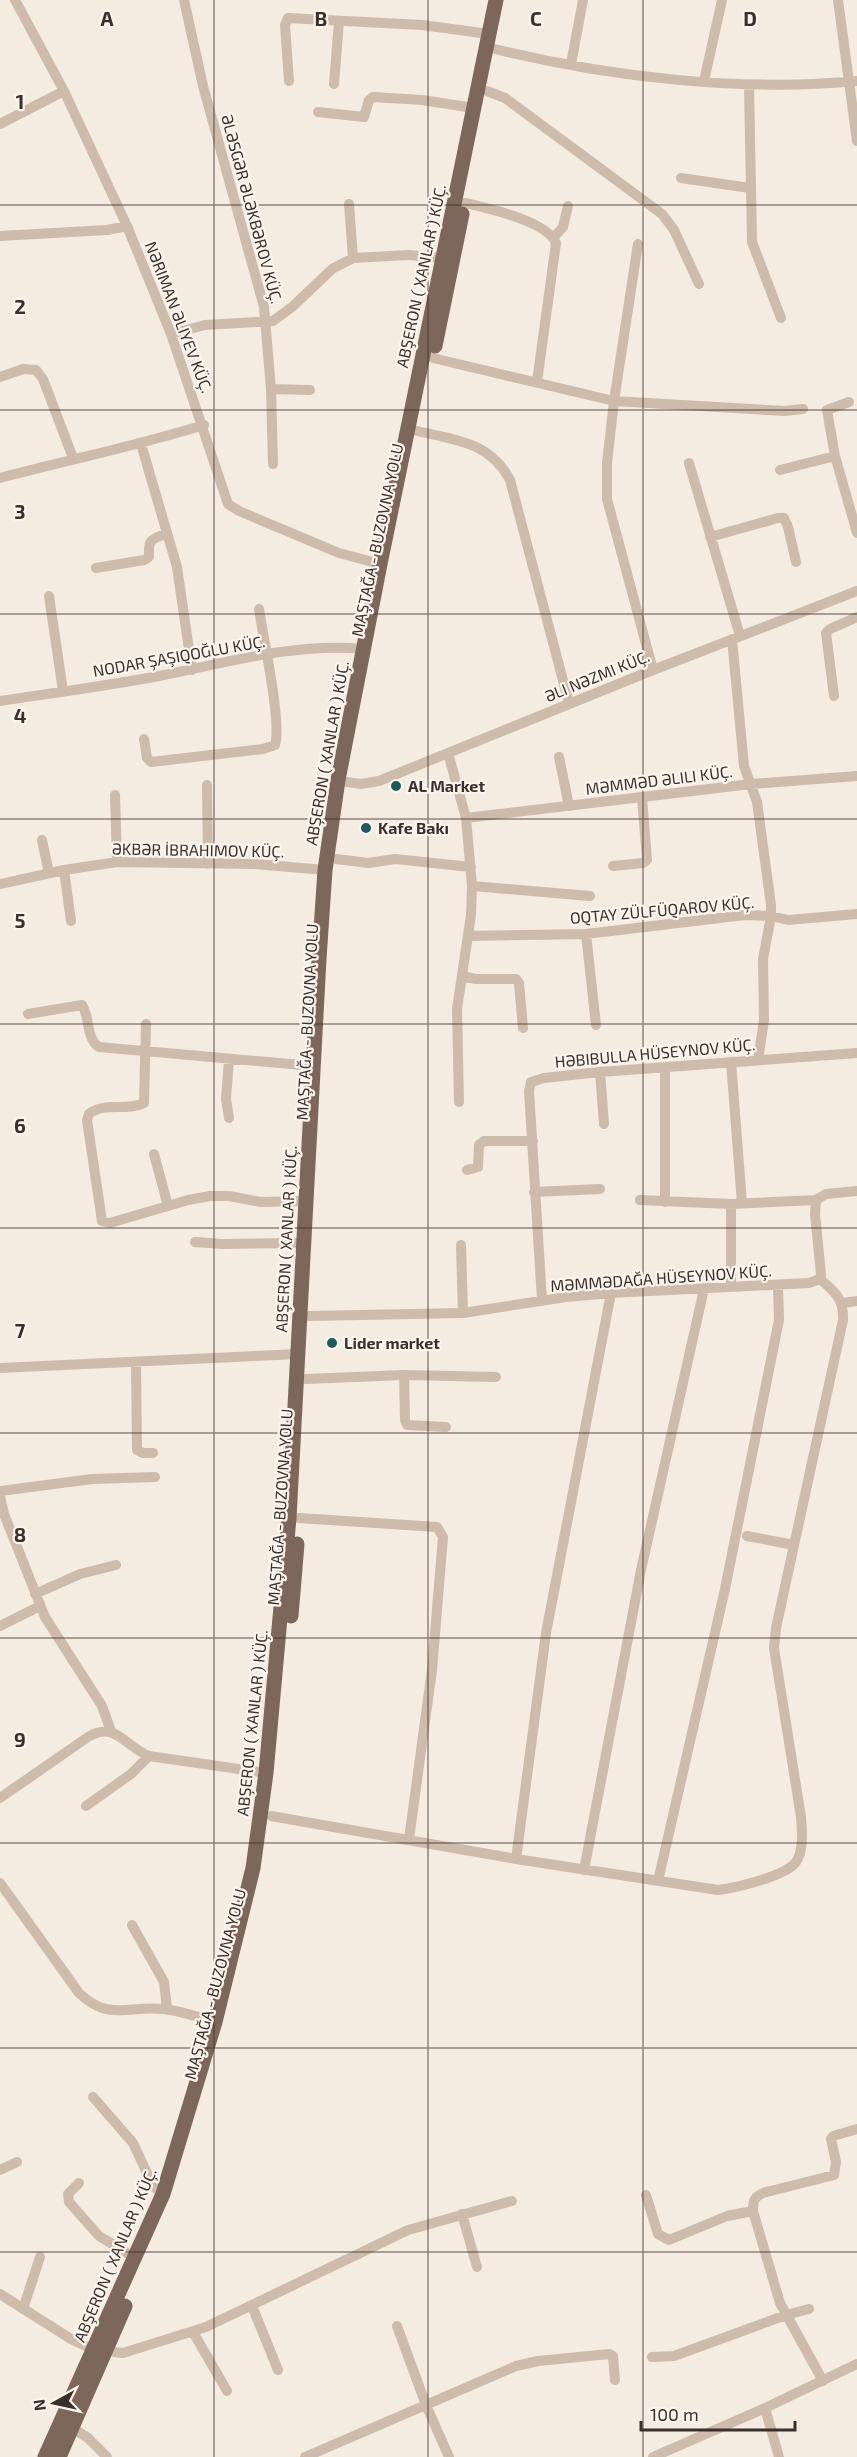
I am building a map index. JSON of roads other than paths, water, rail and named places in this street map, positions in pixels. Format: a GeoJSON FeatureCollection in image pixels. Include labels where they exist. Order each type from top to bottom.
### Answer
{"type":"FeatureCollection","features":[{"type":"Feature","properties":{"kind":"main road","name":"ABŞERON ( XANLAR ) KÜÇ."},"geometry":{"type":"LineString","coordinates":[[343,781],[363,650],[496,0]]}},
{"type":"Feature","properties":{"kind":"main road","name":"MAŞTAĞA - BUZOVNA YOLU"},"geometry":{"type":"LineString","coordinates":[[59,2457],[100,2349],[161,2225],[188,2149],[254,1913],[299,1518],[331,864],[343,781],[433,358],[505,0]]}},
{"type":"Feature","properties":{"kind":"main road","name":"ABŞERON ( XANLAR ) KÜÇ."},"geometry":{"type":"LineString","coordinates":[[45,2457],[100,2349],[135,2258],[163,2194],[215,2022],[266,1815],[266,1773],[289,1518],[313,1066],[331,864]]}},
{"type":"Feature","properties":{"kind":"street","name":"NƏRIMAN ƏLIYEV KÜÇ."},"geometry":{"type":"LineString","coordinates":[[15,0],[64,91],[127,226],[171,334],[204,425],[228,504],[339,553],[380,564]]}},
{"type":"Feature","properties":{"kind":"street","name":"ƏLƏSGƏR ƏLƏKBƏROV KÜÇ."},"geometry":{"type":"LineString","coordinates":[[184,0],[203,86],[261,293],[266,323],[271,389],[273,464]]}},
{"type":"Feature","properties":{"kind":"street"},"geometry":{"type":"LineString","coordinates":[[571,64],[583,0]]}},
{"type":"Feature","properties":{"kind":"street"},"geometry":{"type":"LineString","coordinates":[[704,81],[722,0]]}},
{"type":"Feature","properties":{"kind":"street"},"geometry":{"type":"LineString","coordinates":[[838,0],[852,81],[857,141]]}},
{"type":"Feature","properties":{"kind":"street"},"geometry":{"type":"LineString","coordinates":[[289,81],[286,21],[288,18],[442,27],[489,34]]}},
{"type":"Feature","properties":{"kind":"street"},"geometry":{"type":"LineString","coordinates":[[334,84],[339,21]]}},
{"type":"Feature","properties":{"kind":"street"},"geometry":{"type":"LineString","coordinates":[[495,49],[636,75],[749,85],[852,81]]}},
{"type":"Feature","properties":{"kind":"street"},"geometry":{"type":"LineString","coordinates":[[749,85],[752,242],[781,318]]}},
{"type":"Feature","properties":{"kind":"street"},"geometry":{"type":"LineString","coordinates":[[0,124],[64,91]]}},
{"type":"Feature","properties":{"kind":"street"},"geometry":{"type":"LineString","coordinates":[[487,91],[505,98],[662,214],[674,230],[699,284]]}},
{"type":"Feature","properties":{"kind":"street"},"geometry":{"type":"LineString","coordinates":[[318,112],[364,117],[369,100],[373,97],[422,100],[474,108]]}},
{"type":"Feature","properties":{"kind":"street"},"geometry":{"type":"LineString","coordinates":[[681,178],[750,188]]}},
{"type":"Feature","properties":{"kind":"street"},"geometry":{"type":"LineString","coordinates":[[465,203],[520,219],[554,237],[557,250],[537,382]]}},
{"type":"Feature","properties":{"kind":"street"},"geometry":{"type":"LineString","coordinates":[[349,204],[353,258]]}},
{"type":"Feature","properties":{"kind":"street"},"geometry":{"type":"LineString","coordinates":[[554,237],[563,227],[568,206]]}},
{"type":"Feature","properties":{"kind":"street"},"geometry":{"type":"LineString","coordinates":[[0,236],[107,230],[127,226]]}},
{"type":"Feature","properties":{"kind":"street"},"geometry":{"type":"LineString","coordinates":[[638,244],[614,401],[607,463],[607,499],[654,670]]}},
{"type":"Feature","properties":{"kind":"street"},"geometry":{"type":"LineString","coordinates":[[171,334],[205,326],[266,323],[278,318],[332,269],[353,258],[409,255],[442,258]]}},
{"type":"Feature","properties":{"kind":"street"},"geometry":{"type":"LineString","coordinates":[[433,358],[614,401],[785,411],[803,410]]}},
{"type":"Feature","properties":{"kind":"street"},"geometry":{"type":"LineString","coordinates":[[0,377],[23,369],[36,370],[43,379],[74,458]]}},
{"type":"Feature","properties":{"kind":"street"},"geometry":{"type":"LineString","coordinates":[[271,389],[310,390]]}},
{"type":"Feature","properties":{"kind":"street"},"geometry":{"type":"LineString","coordinates":[[849,402],[827,410],[835,456],[857,533]]}},
{"type":"Feature","properties":{"kind":"street"},"geometry":{"type":"LineString","coordinates":[[0,478],[74,458],[141,444],[204,425]]}},
{"type":"Feature","properties":{"kind":"street"},"geometry":{"type":"LineString","coordinates":[[417,431],[483,448],[505,470],[510,480],[570,703]]}},
{"type":"Feature","properties":{"kind":"street"},"geometry":{"type":"LineString","coordinates":[[141,444],[177,567],[192,670]]}},
{"type":"Feature","properties":{"kind":"street"},"geometry":{"type":"LineString","coordinates":[[780,470],[835,456]]}},
{"type":"Feature","properties":{"kind":"street"},"geometry":{"type":"LineString","coordinates":[[689,463],[736,637],[744,766],[757,802],[771,916],[763,959],[764,1020],[758,1060]]}},
{"type":"Feature","properties":{"kind":"street"},"geometry":{"type":"LineString","coordinates":[[710,537],[784,518],[796,562]]}},
{"type":"Feature","properties":{"kind":"street"},"geometry":{"type":"LineString","coordinates":[[96,568],[144,561],[149,557],[150,540],[167,533]]}},
{"type":"Feature","properties":{"kind":"street","name":"ƏLI NƏZMI KÜÇ."},"geometry":{"type":"LineString","coordinates":[[343,781],[361,784],[379,781],[736,637],[857,591]]}},
{"type":"Feature","properties":{"kind":"street"},"geometry":{"type":"LineString","coordinates":[[49,596],[63,691]]}},
{"type":"Feature","properties":{"kind":"street"},"geometry":{"type":"LineString","coordinates":[[144,739],[147,758],[151,762],[263,749],[275,745],[277,730],[259,609]]}},
{"type":"Feature","properties":{"kind":"street"},"geometry":{"type":"LineString","coordinates":[[834,696],[826,633],[857,617]]}},
{"type":"Feature","properties":{"kind":"street"},"geometry":{"type":"LineString","coordinates":[[0,701],[317,647],[336,646],[363,650]]}},
{"type":"Feature","properties":{"kind":"street"},"geometry":{"type":"LineString","coordinates":[[448,753],[466,818],[472,886],[468,936],[457,1010],[459,1102]]}},
{"type":"Feature","properties":{"kind":"street"},"geometry":{"type":"LineString","coordinates":[[560,757],[569,806]]}},
{"type":"Feature","properties":{"kind":"street","name":"MƏMMƏD ƏLILI KÜÇ."},"geometry":{"type":"LineString","coordinates":[[466,818],[751,784],[857,776]]}},
{"type":"Feature","properties":{"kind":"street"},"geometry":{"type":"LineString","coordinates":[[207,785],[208,864]]}},
{"type":"Feature","properties":{"kind":"street"},"geometry":{"type":"LineString","coordinates":[[115,795],[117,862]]}},
{"type":"Feature","properties":{"kind":"street"},"geometry":{"type":"LineString","coordinates":[[613,866],[643,863],[647,860],[642,797]]}},
{"type":"Feature","properties":{"kind":"street"},"geometry":{"type":"LineString","coordinates":[[42,840],[49,873]]}},
{"type":"Feature","properties":{"kind":"street","name":"ƏKBƏR İBRAHIMOV KÜÇ."},"geometry":{"type":"LineString","coordinates":[[0,884],[64,870],[117,862],[279,865],[368,863],[395,860],[471,867]]}},
{"type":"Feature","properties":{"kind":"street"},"geometry":{"type":"LineString","coordinates":[[64,870],[71,921]]}},
{"type":"Feature","properties":{"kind":"street"},"geometry":{"type":"LineString","coordinates":[[472,886],[590,896]]}},
{"type":"Feature","properties":{"kind":"street","name":"OQTAY ZÜLFÜQAROV KÜÇ."},"geometry":{"type":"LineString","coordinates":[[468,936],[586,934],[745,915],[771,916],[788,920],[857,914]]}},
{"type":"Feature","properties":{"kind":"street"},"geometry":{"type":"LineString","coordinates":[[586,934],[596,1025]]}},
{"type":"Feature","properties":{"kind":"street"},"geometry":{"type":"LineString","coordinates":[[462,976],[476,979],[516,979],[519,983],[523,1028]]}},
{"type":"Feature","properties":{"kind":"street"},"geometry":{"type":"LineString","coordinates":[[28,1014],[82,1005],[86,1010],[94,1044],[99,1047],[313,1066]]}},
{"type":"Feature","properties":{"kind":"street"},"geometry":{"type":"LineString","coordinates":[[146,1024],[144,1103],[139,1106],[100,1107],[89,1114],[87,1120],[102,1221],[110,1223],[199,1198],[218,1196],[261,1202],[305,1201]]}},
{"type":"Feature","properties":{"kind":"street","name":"HƏBIBULLA HÜSEYNOV KÜÇ."},"geometry":{"type":"LineString","coordinates":[[542,1300],[528,1091],[531,1082],[544,1078],[600,1072],[857,1053]]}},
{"type":"Feature","properties":{"kind":"street"},"geometry":{"type":"LineString","coordinates":[[229,1059],[226,1099],[229,1118]]}},
{"type":"Feature","properties":{"kind":"street"},"geometry":{"type":"LineString","coordinates":[[731,1062],[736,1203],[731,1287]]}},
{"type":"Feature","properties":{"kind":"street"},"geometry":{"type":"LineString","coordinates":[[665,1068],[665,1202]]}},
{"type":"Feature","properties":{"kind":"street"},"geometry":{"type":"LineString","coordinates":[[600,1072],[604,1124]]}},
{"type":"Feature","properties":{"kind":"street"},"geometry":{"type":"LineString","coordinates":[[467,1170],[477,1167],[479,1145],[484,1140],[533,1141]]}},
{"type":"Feature","properties":{"kind":"street"},"geometry":{"type":"LineString","coordinates":[[154,1154],[168,1206]]}},
{"type":"Feature","properties":{"kind":"street"},"geometry":{"type":"LineString","coordinates":[[534,1192],[600,1189]]}},
{"type":"Feature","properties":{"kind":"street"},"geometry":{"type":"LineString","coordinates":[[640,1200],[736,1203],[816,1200],[826,1194],[857,1191]]}},
{"type":"Feature","properties":{"kind":"street"},"geometry":{"type":"LineString","coordinates":[[266,1815],[516,1859],[705,1888],[727,1889],[789,1869],[799,1856],[801,1817],[774,1648],[776,1628],[843,1320],[843,1303],[834,1291],[820,1279],[816,1200]]}},
{"type":"Feature","properties":{"kind":"street"},"geometry":{"type":"LineString","coordinates":[[195,1242],[303,1243]]}},
{"type":"Feature","properties":{"kind":"street"},"geometry":{"type":"LineString","coordinates":[[461,1245],[463,1313]]}},
{"type":"Feature","properties":{"kind":"street","name":"MƏMMƏDAĞA HÜSEYNOV KÜÇ."},"geometry":{"type":"LineString","coordinates":[[309,1316],[463,1313],[542,1300],[611,1293],[778,1286],[809,1283],[820,1279]]}},
{"type":"Feature","properties":{"kind":"street"},"geometry":{"type":"LineString","coordinates":[[658,1881],[730,1566],[779,1320],[778,1286]]}},
{"type":"Feature","properties":{"kind":"street"},"geometry":{"type":"LineString","coordinates":[[584,1870],[641,1570],[704,1288]]}},
{"type":"Feature","properties":{"kind":"street"},"geometry":{"type":"LineString","coordinates":[[516,1859],[546,1633],[611,1293]]}},
{"type":"Feature","properties":{"kind":"street"},"geometry":{"type":"LineString","coordinates":[[843,1303],[857,1301]]}},
{"type":"Feature","properties":{"kind":"street"},"geometry":{"type":"LineString","coordinates":[[0,1368],[298,1354]]}},
{"type":"Feature","properties":{"kind":"street"},"geometry":{"type":"LineString","coordinates":[[136,1362],[137,1450],[143,1453],[153,1453]]}},
{"type":"Feature","properties":{"kind":"street"},"geometry":{"type":"LineString","coordinates":[[404,1375],[407,1425],[446,1427]]}},
{"type":"Feature","properties":{"kind":"street"},"geometry":{"type":"LineString","coordinates":[[306,1378],[404,1375],[496,1377]]}},
{"type":"Feature","properties":{"kind":"street"},"geometry":{"type":"LineString","coordinates":[[0,1491],[92,1479],[155,1477]]}},
{"type":"Feature","properties":{"kind":"street"},"geometry":{"type":"LineString","coordinates":[[0,1497],[2,1515],[40,1606],[53,1632],[102,1706],[111,1731],[134,1749],[149,1756],[266,1773]]}},
{"type":"Feature","properties":{"kind":"street"},"geometry":{"type":"LineString","coordinates":[[299,1518],[437,1527],[441,1530],[443,1537],[432,1670],[409,1839]]}},
{"type":"Feature","properties":{"kind":"street"},"geometry":{"type":"LineString","coordinates":[[747,1536],[794,1545]]}},
{"type":"Feature","properties":{"kind":"street"},"geometry":{"type":"LineString","coordinates":[[35,1594],[80,1574],[116,1565]]}},
{"type":"Feature","properties":{"kind":"street"},"geometry":{"type":"LineString","coordinates":[[0,1626],[40,1606]]}},
{"type":"Feature","properties":{"kind":"street"},"geometry":{"type":"LineString","coordinates":[[0,1798],[88,1737],[95,1733],[111,1731]]}},
{"type":"Feature","properties":{"kind":"street"},"geometry":{"type":"LineString","coordinates":[[86,1806],[132,1774],[149,1756]]}},
{"type":"Feature","properties":{"kind":"street"},"geometry":{"type":"LineString","coordinates":[[0,1883],[79,1993],[91,2004],[113,2011],[167,2009],[215,2022]]}},
{"type":"Feature","properties":{"kind":"street"},"geometry":{"type":"LineString","coordinates":[[132,1925],[164,1982],[167,2009]]}},
{"type":"Feature","properties":{"kind":"street"},"geometry":{"type":"LineString","coordinates":[[93,2097],[133,2143],[153,2186],[163,2194]]}},
{"type":"Feature","properties":{"kind":"street"},"geometry":{"type":"LineString","coordinates":[[823,2381],[786,2315],[774,2285],[753,2211],[754,2199],[763,2193],[834,2175],[836,2162],[831,2139],[833,2136],[857,2129]]}},
{"type":"Feature","properties":{"kind":"street"},"geometry":{"type":"LineString","coordinates":[[0,2170],[17,2162]]}},
{"type":"Feature","properties":{"kind":"street"},"geometry":{"type":"LineString","coordinates":[[79,2183],[68,2194],[69,2202],[90,2228],[135,2258]]}},
{"type":"Feature","properties":{"kind":"street"},"geometry":{"type":"LineString","coordinates":[[646,2195],[658,2234],[669,2240],[727,2216],[753,2211]]}},
{"type":"Feature","properties":{"kind":"street"},"geometry":{"type":"LineString","coordinates":[[0,2294],[71,2339],[100,2349],[123,2353],[193,2332],[408,2230],[512,2201]]}},
{"type":"Feature","properties":{"kind":"street"},"geometry":{"type":"LineString","coordinates":[[462,2214],[477,2267]]}},
{"type":"Feature","properties":{"kind":"street"},"geometry":{"type":"LineString","coordinates":[[23,2309],[40,2257]]}},
{"type":"Feature","properties":{"kind":"street"},"geometry":{"type":"LineString","coordinates":[[252,2306],[278,2370]]}},
{"type":"Feature","properties":{"kind":"street"},"geometry":{"type":"LineString","coordinates":[[652,2357],[674,2356],[786,2315],[809,2309]]}},
{"type":"Feature","properties":{"kind":"street"},"geometry":{"type":"LineString","coordinates":[[397,2326],[426,2405],[449,2457]]}},
{"type":"Feature","properties":{"kind":"street"},"geometry":{"type":"LineString","coordinates":[[193,2332],[227,2391]]}},
{"type":"Feature","properties":{"kind":"street"},"geometry":{"type":"LineString","coordinates":[[306,2457],[516,2366],[538,2361],[609,2354],[613,2356],[615,2380]]}},
{"type":"Feature","properties":{"kind":"street"},"geometry":{"type":"LineString","coordinates":[[653,2457],[765,2408],[857,2364]]}},
{"type":"Feature","properties":{"kind":"street"},"geometry":{"type":"LineString","coordinates":[[765,2408],[779,2457]]}},
{"type":"Feature","properties":{"kind":"street"},"geometry":{"type":"LineString","coordinates":[[72,2427],[88,2438],[107,2457]]}},
{"type":"Feature","properties":{"kind":"place","name":"AL Market"},"geometry":{"type":"Point","coordinates":[396,786]}},
{"type":"Feature","properties":{"kind":"place","name":"Kafe Bakı"},"geometry":{"type":"Point","coordinates":[366,828]}},
{"type":"Feature","properties":{"kind":"place","name":"Lider market"},"geometry":{"type":"Point","coordinates":[332,1343]}}]}
